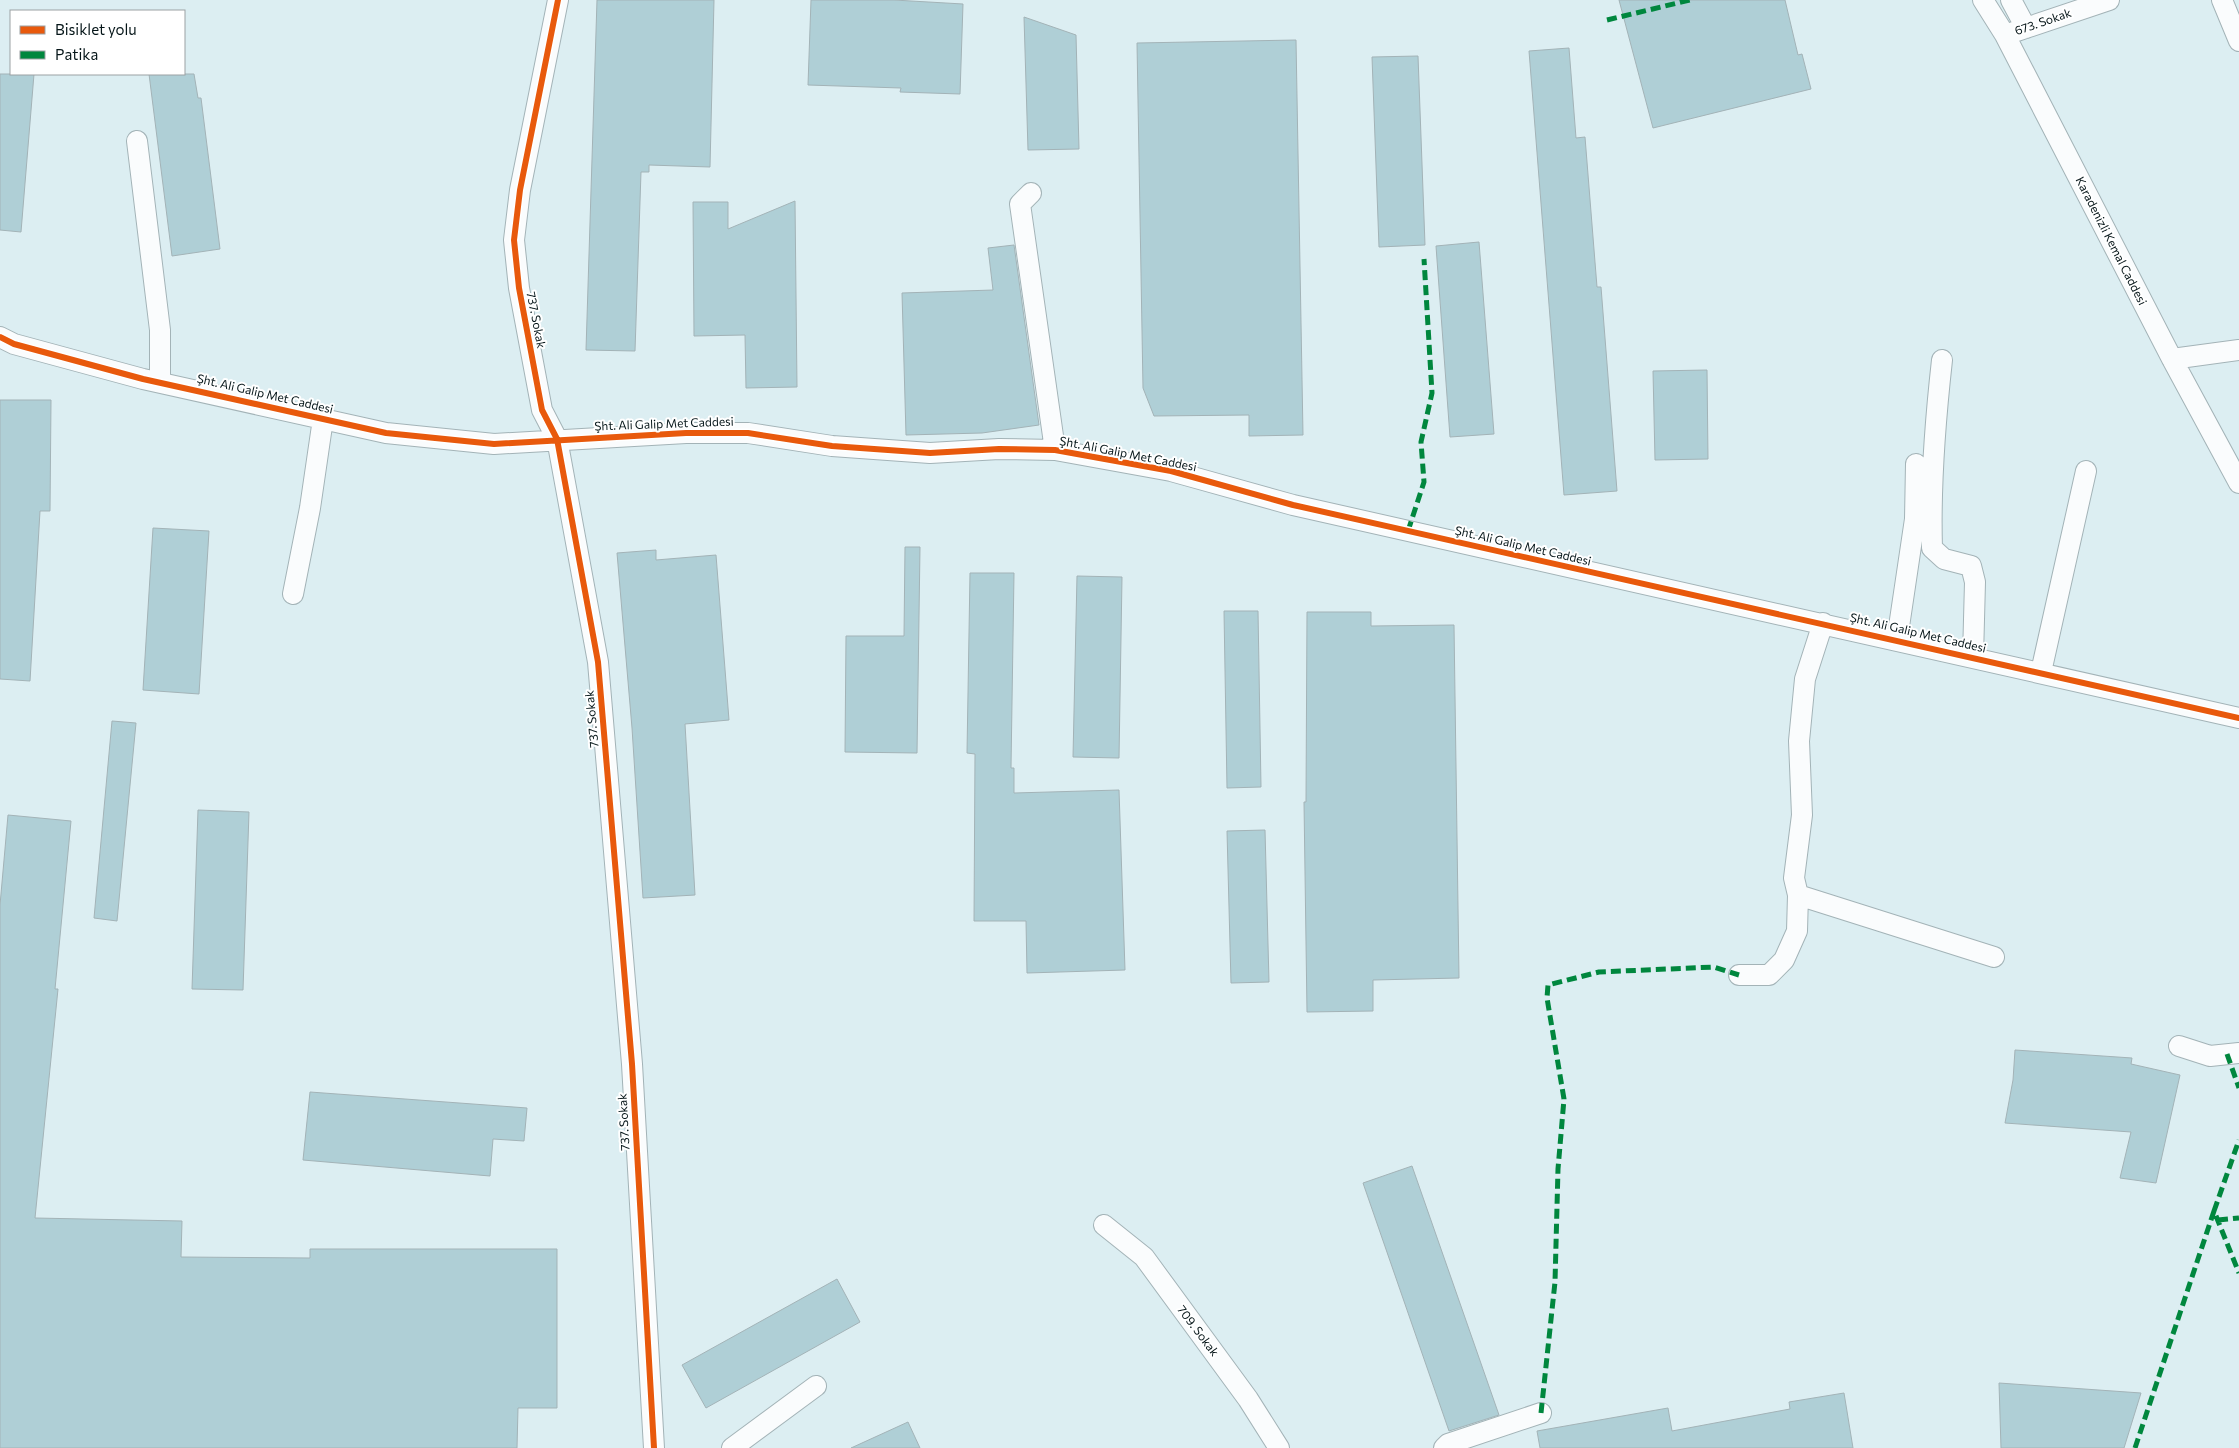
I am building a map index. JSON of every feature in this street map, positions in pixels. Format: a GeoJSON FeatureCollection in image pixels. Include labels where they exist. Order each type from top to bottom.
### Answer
{"type":"FeatureCollection","features":[{"type":"Feature","properties":{"kind":"street","name":"737. Sokak"},"geometry":{"type":"LineString","coordinates":[[558,0],[520,190],[514,240],[519,288],[542,410],[557,439],[598,662],[632,1064],[654,1448]]}},
{"type":"Feature","properties":{"kind":"street","name":"Karadenizli Kemal Caddesi"},"geometry":{"type":"LineString","coordinates":[[1983,0],[2005,35],[2172,359],[2239,483]]}},
{"type":"Feature","properties":{"kind":"street"},"geometry":{"type":"LineString","coordinates":[[2011,0],[2026,28]]}},
{"type":"Feature","properties":{"kind":"street","name":"673. Sokak"},"geometry":{"type":"LineString","coordinates":[[2005,35],[2109,0]]}},
{"type":"Feature","properties":{"kind":"street"},"geometry":{"type":"LineString","coordinates":[[2222,0],[2239,41]]}},
{"type":"Feature","properties":{"kind":"street"},"geometry":{"type":"LineString","coordinates":[[137,141],[160,330],[160,382]]}},
{"type":"Feature","properties":{"kind":"street"},"geometry":{"type":"LineString","coordinates":[[1031,193],[1020,204],[1055,450]]}},
{"type":"Feature","properties":{"kind":"street","name":"Şht. Ali Galip Met Caddesi"},"geometry":{"type":"LineString","coordinates":[[0,338],[14,344],[160,382],[386,433],[494,444],[557,439],[748,433],[832,446],[930,452],[999,449],[1055,450],[1170,471],[1294,505],[2239,718]]}},
{"type":"Feature","properties":{"kind":"street"},"geometry":{"type":"LineString","coordinates":[[2172,359],[2239,350]]}},
{"type":"Feature","properties":{"kind":"street"},"geometry":{"type":"LineString","coordinates":[[1942,360],[1933,437],[1930,507],[1932,548],[1944,559],[1970,566],[1976,582],[1973,657]]}},
{"type":"Feature","properties":{"kind":"street"},"geometry":{"type":"LineString","coordinates":[[293,594],[310,508],[323,419]]}},
{"type":"Feature","properties":{"kind":"street"},"geometry":{"type":"LineString","coordinates":[[1897,640],[1915,519],[1916,464]]}},
{"type":"Feature","properties":{"kind":"street"},"geometry":{"type":"LineString","coordinates":[[2041,672],[2086,471]]}},
{"type":"Feature","properties":{"kind":"street"},"geometry":{"type":"LineString","coordinates":[[1739,975],[1769,975],[1784,960],[1797,931],[1798,895],[1794,878],[1802,815],[1799,741],[1805,679],[1823,623]]}},
{"type":"Feature","properties":{"kind":"street"},"geometry":{"type":"LineString","coordinates":[[1798,895],[1994,957]]}},
{"type":"Feature","properties":{"kind":"street"},"geometry":{"type":"LineString","coordinates":[[2179,1046],[2210,1056],[2239,1053]]}},
{"type":"Feature","properties":{"kind":"street","name":"709. Sokak"},"geometry":{"type":"LineString","coordinates":[[1104,1226],[1144,1257],[1248,1399],[1278,1448]]}},
{"type":"Feature","properties":{"kind":"street"},"geometry":{"type":"LineString","coordinates":[[732,1448],[816,1386]]}},
{"type":"Feature","properties":{"kind":"street"},"geometry":{"type":"LineString","coordinates":[[1444,1448],[1448,1444],[1506,1423],[1541,1413]]}},
{"type":"Feature","properties":{"kind":"building"},"geometry":{"type":"Polygon","coordinates":[[[597,0],[714,0],[710,167],[649,165],[649,172],[641,172],[635,351],[586,350],[597,0]]]}},
{"type":"Feature","properties":{"kind":"building"},"geometry":{"type":"Polygon","coordinates":[[[811,0],[894,0],[963,4],[960,94],[900,92],[901,88],[808,85],[811,0]]]}},
{"type":"Feature","properties":{"kind":"building"},"geometry":{"type":"Polygon","coordinates":[[[1619,0],[1785,0],[1798,55],[1802,54],[1811,89],[1653,128],[1619,0]]]}},
{"type":"Feature","properties":{"kind":"building"},"geometry":{"type":"Polygon","coordinates":[[[1024,17],[1076,35],[1079,149],[1028,150],[1024,17]]]}},
{"type":"Feature","properties":{"kind":"building"},"geometry":{"type":"Polygon","coordinates":[[[1296,40],[1303,435],[1249,436],[1249,415],[1154,416],[1143,388],[1137,43],[1296,40]]]}},
{"type":"Feature","properties":{"kind":"building"},"geometry":{"type":"Polygon","coordinates":[[[1569,48],[1576,138],[1585,137],[1597,287],[1601,287],[1617,491],[1564,495],[1529,51],[1569,48]]]}},
{"type":"Feature","properties":{"kind":"building"},"geometry":{"type":"Polygon","coordinates":[[[1418,56],[1425,245],[1379,247],[1372,57],[1418,56]]]}},
{"type":"Feature","properties":{"kind":"building"},"geometry":{"type":"Polygon","coordinates":[[[0,74],[34,75],[21,232],[0,230],[0,74]]]}},
{"type":"Feature","properties":{"kind":"building"},"geometry":{"type":"Polygon","coordinates":[[[194,74],[198,98],[201,98],[220,249],[172,256],[149,75],[194,74]]]}},
{"type":"Feature","properties":{"kind":"building"},"geometry":{"type":"Polygon","coordinates":[[[795,201],[797,387],[746,388],[745,335],[694,336],[693,202],[728,202],[728,229],[795,201]]]}},
{"type":"Feature","properties":{"kind":"building"},"geometry":{"type":"Polygon","coordinates":[[[1479,242],[1494,434],[1450,437],[1436,246],[1479,242]]]}},
{"type":"Feature","properties":{"kind":"building"},"geometry":{"type":"Polygon","coordinates":[[[1014,245],[1039,425],[982,433],[906,435],[902,293],[993,290],[988,248],[1014,245]]]}},
{"type":"Feature","properties":{"kind":"building"},"geometry":{"type":"Polygon","coordinates":[[[1707,370],[1708,459],[1655,460],[1653,371],[1707,370]]]}},
{"type":"Feature","properties":{"kind":"building"},"geometry":{"type":"Polygon","coordinates":[[[0,400],[51,400],[50,511],[40,511],[30,681],[0,679],[0,400]]]}},
{"type":"Feature","properties":{"kind":"building"},"geometry":{"type":"Polygon","coordinates":[[[153,528],[209,531],[199,694],[143,690],[153,528]]]}},
{"type":"Feature","properties":{"kind":"building"},"geometry":{"type":"Polygon","coordinates":[[[905,547],[920,547],[917,753],[845,752],[846,636],[904,636],[905,547]]]}},
{"type":"Feature","properties":{"kind":"building"},"geometry":{"type":"Polygon","coordinates":[[[656,550],[656,560],[716,555],[729,720],[685,724],[695,895],[643,898],[632,728],[617,553],[656,550]]]}},
{"type":"Feature","properties":{"kind":"building"},"geometry":{"type":"Polygon","coordinates":[[[970,573],[1014,573],[1011,768],[1014,768],[1014,793],[1119,790],[1125,970],[1027,973],[1026,921],[974,921],[975,754],[967,753],[970,573]]]}},
{"type":"Feature","properties":{"kind":"building"},"geometry":{"type":"Polygon","coordinates":[[[1077,576],[1122,577],[1119,758],[1073,757],[1077,576]]]}},
{"type":"Feature","properties":{"kind":"building"},"geometry":{"type":"Polygon","coordinates":[[[1224,611],[1258,611],[1261,787],[1227,788],[1224,611]]]}},
{"type":"Feature","properties":{"kind":"building"},"geometry":{"type":"Polygon","coordinates":[[[1307,612],[1371,612],[1371,626],[1454,625],[1459,978],[1373,980],[1373,1011],[1307,1012],[1304,802],[1306,802],[1307,612]]]}},
{"type":"Feature","properties":{"kind":"building"},"geometry":{"type":"Polygon","coordinates":[[[112,721],[136,723],[117,921],[94,918],[112,721]]]}},
{"type":"Feature","properties":{"kind":"building"},"geometry":{"type":"Polygon","coordinates":[[[198,810],[249,812],[243,990],[192,989],[198,810]]]}},
{"type":"Feature","properties":{"kind":"building"},"geometry":{"type":"Polygon","coordinates":[[[8,815],[71,821],[55,989],[58,989],[35,1218],[182,1221],[181,1257],[310,1258],[310,1249],[557,1249],[557,1408],[518,1408],[517,1448],[0,1448],[0,905],[8,815]]]}},
{"type":"Feature","properties":{"kind":"building"},"geometry":{"type":"Polygon","coordinates":[[[1265,830],[1269,982],[1231,983],[1227,831],[1265,830]]]}},
{"type":"Feature","properties":{"kind":"building"},"geometry":{"type":"Polygon","coordinates":[[[2015,1050],[2132,1058],[2131,1064],[2180,1075],[2156,1183],[2120,1178],[2131,1132],[2005,1123],[2013,1080],[2015,1050]]]}},
{"type":"Feature","properties":{"kind":"building"},"geometry":{"type":"Polygon","coordinates":[[[310,1092],[527,1108],[524,1141],[493,1139],[490,1176],[303,1160],[310,1092]]]}},
{"type":"Feature","properties":{"kind":"building"},"geometry":{"type":"Polygon","coordinates":[[[1412,1166],[1499,1415],[1449,1431],[1363,1183],[1412,1166]]]}},
{"type":"Feature","properties":{"kind":"building"},"geometry":{"type":"Polygon","coordinates":[[[837,1279],[860,1322],[706,1408],[682,1365],[837,1279]]]}},
{"type":"Feature","properties":{"kind":"building"},"geometry":{"type":"Polygon","coordinates":[[[1999,1383],[2141,1393],[2124,1448],[2001,1448],[1999,1383]]]}},
{"type":"Feature","properties":{"kind":"building"},"geometry":{"type":"Polygon","coordinates":[[[1844,1393],[1853,1448],[1540,1448],[1537,1431],[1668,1408],[1672,1431],[1790,1409],[1789,1402],[1844,1393]]]}},
{"type":"Feature","properties":{"kind":"building"},"geometry":{"type":"Polygon","coordinates":[[[908,1422],[920,1448],[851,1448],[908,1422]]]}},
{"type":"Feature","properties":{"kind":"marked path"},"geometry":{"type":"LineString","coordinates":[[1607,20],[1690,0]]}},
{"type":"Feature","properties":{"kind":"marked path"},"geometry":{"type":"LineString","coordinates":[[1408,531],[1424,482],[1421,442],[1432,393],[1424,259]]}},
{"type":"Feature","properties":{"kind":"marked path"},"geometry":{"type":"LineString","coordinates":[[1541,1413],[1555,1282],[1558,1169],[1564,1099],[1547,998],[1548,985],[1599,972],[1714,967],[1739,975]]}},
{"type":"Feature","properties":{"kind":"marked path"},"geometry":{"type":"LineString","coordinates":[[2227,1054],[2239,1088]]}},
{"type":"Feature","properties":{"kind":"marked path"},"geometry":{"type":"LineString","coordinates":[[2214,1211],[2239,1140]]}},
{"type":"Feature","properties":{"kind":"marked path"},"geometry":{"type":"LineString","coordinates":[[2135,1448],[2214,1211],[2239,1273]]}},
{"type":"Feature","properties":{"kind":"marked path"},"geometry":{"type":"LineString","coordinates":[[2218,1220],[2239,1218]]}},
{"type":"Feature","properties":{"kind":"cycle path"},"geometry":{"type":"LineString","coordinates":[[558,0],[520,190],[514,240],[519,288],[542,410],[557,439],[598,662],[632,1064],[654,1448]]}},
{"type":"Feature","properties":{"kind":"cycle path"},"geometry":{"type":"LineString","coordinates":[[0,337],[14,344],[143,379],[386,433],[494,444],[686,433],[748,433],[832,446],[930,453],[999,449],[1055,450],[1171,471],[1293,505],[2239,718]]}}]}
